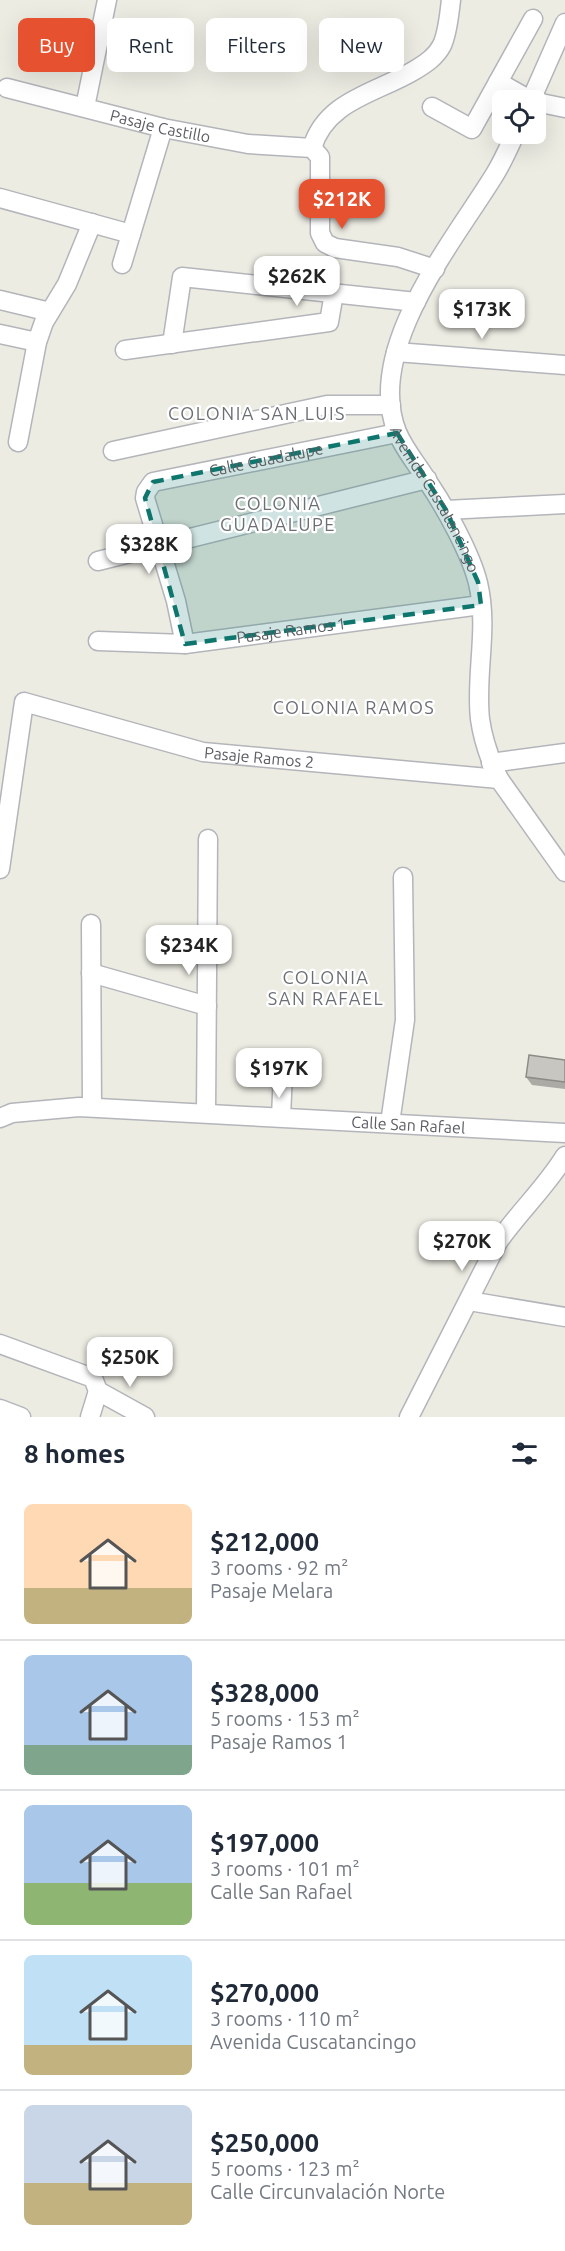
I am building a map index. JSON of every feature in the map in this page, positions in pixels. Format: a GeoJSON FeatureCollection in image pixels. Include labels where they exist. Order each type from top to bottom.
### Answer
{"type":"FeatureCollection","features":[{"type":"Feature","properties":{"kind":"street"},"geometry":{"type":"LineString","coordinates":[[85,107],[107,0]]}},
{"type":"Feature","properties":{"kind":"street"},"geometry":{"type":"LineString","coordinates":[[435,269],[398,257],[335,248],[325,243],[320,232],[320,157],[313,149],[320,129],[342,105],[404,76],[429,61],[441,46],[451,0]]}},
{"type":"Feature","properties":{"kind":"street"},"geometry":{"type":"LineString","coordinates":[[432,107],[472,129],[533,19]]}},
{"type":"Feature","properties":{"kind":"street"},"geometry":{"type":"LineString","coordinates":[[535,90],[565,23]]}},
{"type":"Feature","properties":{"kind":"street"},"geometry":{"type":"LineString","coordinates":[[498,82],[513,90]]}},
{"type":"Feature","properties":{"kind":"street","name":"Pasaje Castillo"},"geometry":{"type":"LineString","coordinates":[[7,88],[163,128],[248,144],[313,149]]}},
{"type":"Feature","properties":{"kind":"street"},"geometry":{"type":"LineString","coordinates":[[546,104],[565,108]]}},
{"type":"Feature","properties":{"kind":"street"},"geometry":{"type":"LineString","coordinates":[[123,264],[163,128]]}},
{"type":"Feature","properties":{"kind":"street","name":"Avenida Cuscatancingo"},"geometry":{"type":"LineString","coordinates":[[510,144],[497,172],[435,269],[404,326],[396,352],[391,405],[398,434],[412,461],[427,479],[446,510],[478,582],[482,605],[483,650],[480,717],[491,763],[565,872]]}},
{"type":"Feature","properties":{"kind":"street"},"geometry":{"type":"LineString","coordinates":[[0,198],[131,234]]}},
{"type":"Feature","properties":{"kind":"street"},"geometry":{"type":"LineString","coordinates":[[18,442],[37,342],[50,312],[68,284],[92,223]]}},
{"type":"Feature","properties":{"kind":"street"},"geometry":{"type":"LineString","coordinates":[[172,344],[182,277],[416,302]]}},
{"type":"Feature","properties":{"kind":"street"},"geometry":{"type":"LineString","coordinates":[[125,350],[329,322],[334,293]]}},
{"type":"Feature","properties":{"kind":"street"},"geometry":{"type":"LineString","coordinates":[[0,300],[50,312]]}},
{"type":"Feature","properties":{"kind":"street"},"geometry":{"type":"LineString","coordinates":[[0,334],[37,342]]}},
{"type":"Feature","properties":{"kind":"street"},"geometry":{"type":"LineString","coordinates":[[396,352],[565,365]]}},
{"type":"Feature","properties":{"kind":"street"},"geometry":{"type":"LineString","coordinates":[[113,451],[327,405],[391,405]]}},
{"type":"Feature","properties":{"kind":"street","name":"Calle Guadalupe"},"geometry":{"type":"LineString","coordinates":[[159,546],[146,498],[146,492],[153,483],[398,434]]}},
{"type":"Feature","properties":{"kind":"street"},"geometry":{"type":"LineString","coordinates":[[98,561],[427,479]]}},
{"type":"Feature","properties":{"kind":"street"},"geometry":{"type":"LineString","coordinates":[[446,510],[565,504]]}},
{"type":"Feature","properties":{"kind":"street"},"geometry":{"type":"LineString","coordinates":[[159,546],[176,601],[185,644]]}},
{"type":"Feature","properties":{"kind":"street","name":"Pasaje Ramos 1"},"geometry":{"type":"LineString","coordinates":[[98,641],[185,644],[482,605]]}},
{"type":"Feature","properties":{"kind":"street","name":"Pasaje Ramos 2"},"geometry":{"type":"LineString","coordinates":[[0,869],[24,702],[203,752],[500,779]]}},
{"type":"Feature","properties":{"kind":"street"},"geometry":{"type":"LineString","coordinates":[[491,763],[565,753]]}},
{"type":"Feature","properties":{"kind":"street"},"geometry":{"type":"LineString","coordinates":[[206,1113],[208,839]]}},
{"type":"Feature","properties":{"kind":"street"},"geometry":{"type":"LineString","coordinates":[[390,1123],[405,1020],[403,877]]}},
{"type":"Feature","properties":{"kind":"street"},"geometry":{"type":"LineString","coordinates":[[91,924],[92,1107]]}},
{"type":"Feature","properties":{"kind":"street"},"geometry":{"type":"LineString","coordinates":[[91,973],[207,1006]]}},
{"type":"Feature","properties":{"kind":"street"},"geometry":{"type":"LineString","coordinates":[[281,1117],[283,1072]]}},
{"type":"Feature","properties":{"kind":"street","name":"Calle San Rafael"},"geometry":{"type":"LineString","coordinates":[[0,1118],[12,1113],[92,1107],[565,1133]]}},
{"type":"Feature","properties":{"kind":"street"},"geometry":{"type":"LineString","coordinates":[[409,1417],[498,1242],[513,1221],[538,1195],[565,1156]]}},
{"type":"Feature","properties":{"kind":"street"},"geometry":{"type":"LineString","coordinates":[[469,1301],[565,1317]]}},
{"type":"Feature","properties":{"kind":"street"},"geometry":{"type":"LineString","coordinates":[[0,1344],[93,1378],[98,1391],[90,1417]]}},
{"type":"Feature","properties":{"kind":"street"},"geometry":{"type":"LineString","coordinates":[[98,1391],[145,1417]]}},
{"type":"Feature","properties":{"kind":"street"},"geometry":{"type":"LineString","coordinates":[[0,1409],[21,1417]]}},
{"type":"Feature","properties":{"kind":"highlighted area"},"geometry":{"type":"Polygon","coordinates":[[[397,433],[446,510],[478,582],[481,605],[185,644],[145,498],[153,482],[397,433]]]}},
{"type":"Feature","properties":{"kind":"building"},"geometry":{"type":"Polygon","coordinates":[[[529,1055],[565,1060],[565,1082],[526,1077],[529,1055]]]}},
{"type":"Feature","properties":{"kind":"district","name":"COLONIA SAN LUIS"},"geometry":{"type":"Point","coordinates":[257,413]}},
{"type":"Feature","properties":{"kind":"district","name":"COLONIA GUADALUPE"},"geometry":{"type":"Point","coordinates":[278,513]}},
{"type":"Feature","properties":{"kind":"district","name":"COLONIA RAMOS"},"geometry":{"type":"Point","coordinates":[354,707]}},
{"type":"Feature","properties":{"kind":"district","name":"COLONIA SAN RAFAEL"},"geometry":{"type":"Point","coordinates":[326,987]}}]}
